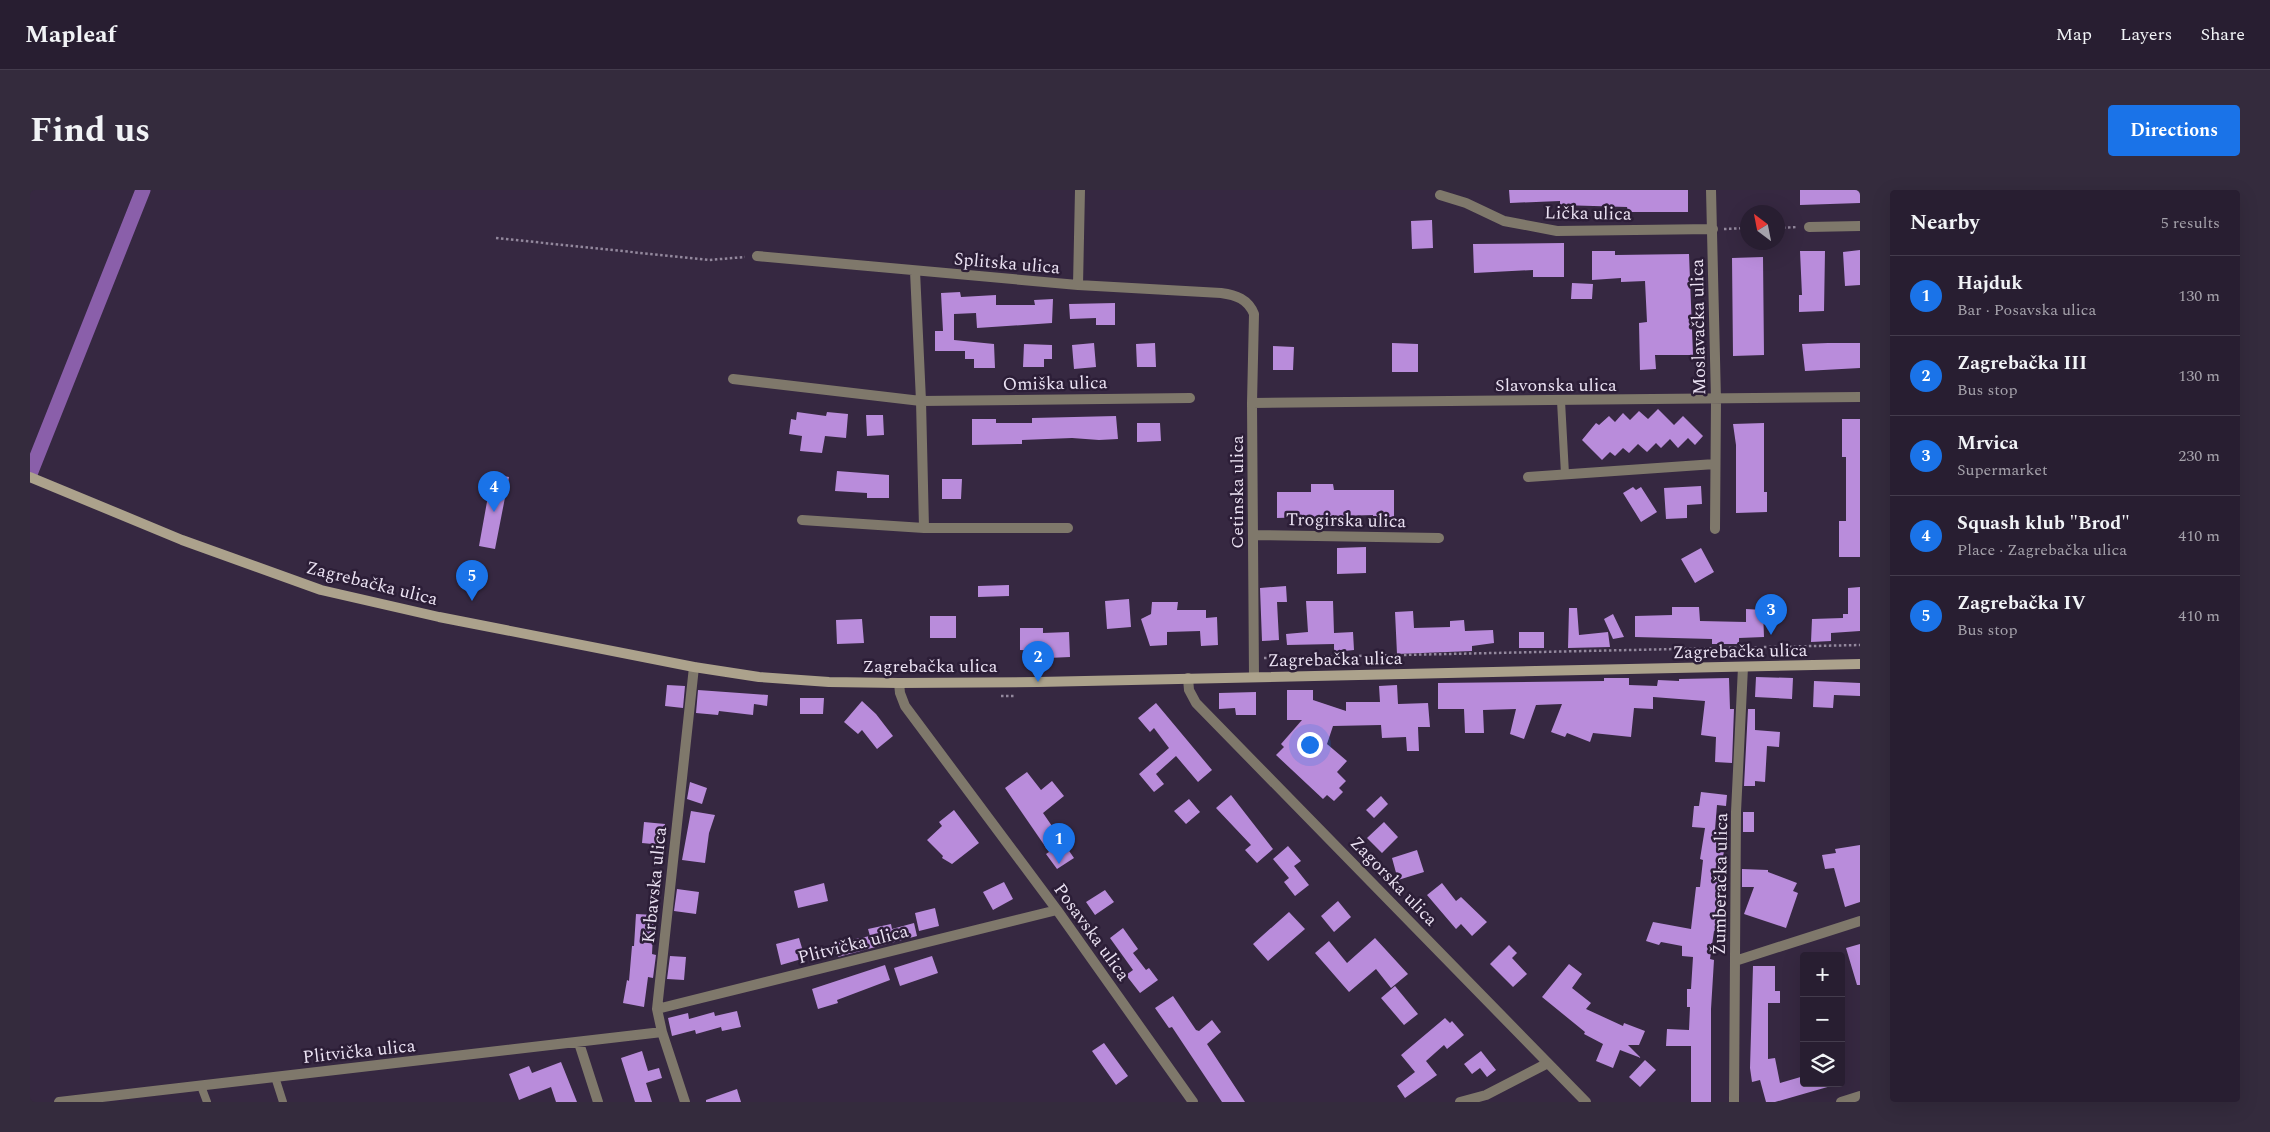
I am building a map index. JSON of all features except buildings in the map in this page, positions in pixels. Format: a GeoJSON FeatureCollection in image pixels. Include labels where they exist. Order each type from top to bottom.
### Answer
{"type":"FeatureCollection","features":[{"type":"Feature","properties":{"kind":"main road","name":"Zagrebačka ulica"},"geometry":{"type":"LineString","coordinates":[[30,477],[182,540],[321,590],[439,617],[694,667],[776,678],[899,683],[1860,664]]}},
{"type":"Feature","properties":{"kind":"street"},"geometry":{"type":"LineString","coordinates":[[1078,285],[1080,190]]}},
{"type":"Feature","properties":{"kind":"street","name":"Moslavačka ulica"},"geometry":{"type":"LineString","coordinates":[[1711,190],[1716,400],[1715,529]]}},
{"type":"Feature","properties":{"kind":"street","name":"Lička ulica"},"geometry":{"type":"LineString","coordinates":[[1440,195],[1466,203],[1504,221],[1557,231],[1712,229]]}},
{"type":"Feature","properties":{"kind":"street"},"geometry":{"type":"LineString","coordinates":[[1808,227],[1860,226]]}},
{"type":"Feature","properties":{"kind":"street","name":"Splitska ulica"},"geometry":{"type":"LineString","coordinates":[[757,256],[1078,285],[1221,293],[1235,295],[1251,307]]}},
{"type":"Feature","properties":{"kind":"street"},"geometry":{"type":"LineString","coordinates":[[915,271],[924,528]]}},
{"type":"Feature","properties":{"kind":"street","name":"Cetinska ulica"},"geometry":{"type":"LineString","coordinates":[[1251,307],[1254,314],[1252,403],[1254,677]]}},
{"type":"Feature","properties":{"kind":"street","name":"Omiška ulica"},"geometry":{"type":"LineString","coordinates":[[734,379],[921,401],[1190,398]]}},
{"type":"Feature","properties":{"kind":"street","name":"Slavonska ulica"},"geometry":{"type":"LineString","coordinates":[[1252,403],[1716,400],[1860,397]]}},
{"type":"Feature","properties":{"kind":"street"},"geometry":{"type":"LineString","coordinates":[[1528,477],[1715,464]]}},
{"type":"Feature","properties":{"kind":"street"},"geometry":{"type":"LineString","coordinates":[[802,520],[924,528],[1068,528]]}},
{"type":"Feature","properties":{"kind":"street","name":"Trogirska ulica"},"geometry":{"type":"LineString","coordinates":[[1253,535],[1439,538]]}},
{"type":"Feature","properties":{"kind":"street","name":"Krbavska ulica"},"geometry":{"type":"LineString","coordinates":[[685,1102],[662,1032],[657,1009],[694,667]]}},
{"type":"Feature","properties":{"kind":"street","name":"Žumberačka ulica"},"geometry":{"type":"LineString","coordinates":[[1734,1102],[1736,812],[1743,667]]}},
{"type":"Feature","properties":{"kind":"street","name":"Zagorska ulica"},"geometry":{"type":"LineString","coordinates":[[1188,678],[1189,690],[1196,703],[1586,1102]]}},
{"type":"Feature","properties":{"kind":"street","name":"Posavska ulica"},"geometry":{"type":"LineString","coordinates":[[899,683],[900,693],[905,706],[1057,910],[1193,1102]]}},
{"type":"Feature","properties":{"kind":"street","name":"Plitvička ulica"},"geometry":{"type":"LineString","coordinates":[[657,1009],[1057,910]]}},
{"type":"Feature","properties":{"kind":"street"},"geometry":{"type":"LineString","coordinates":[[1735,961],[1860,921]]}},
{"type":"Feature","properties":{"kind":"street","name":"Plitvička ulica"},"geometry":{"type":"LineString","coordinates":[[59,1102],[662,1032]]}},
{"type":"Feature","properties":{"kind":"street"},"geometry":{"type":"LineString","coordinates":[[579,1043],[598,1102]]}},
{"type":"Feature","properties":{"kind":"street"},"geometry":{"type":"LineString","coordinates":[[1460,1102],[1494,1092],[1548,1063]]}},
{"type":"Feature","properties":{"kind":"street"},"geometry":{"type":"LineString","coordinates":[[1841,1102],[1860,1096]]}},
{"type":"Feature","properties":{"kind":"lane"},"geometry":{"type":"LineString","coordinates":[[1562,401],[1564,474]]}},
{"type":"Feature","properties":{"kind":"lane"},"geometry":{"type":"LineString","coordinates":[[275,1077],[283,1102]]}},
{"type":"Feature","properties":{"kind":"lane"},"geometry":{"type":"LineString","coordinates":[[201,1086],[207,1102]]}},
{"type":"Feature","properties":{"kind":"path"},"geometry":{"type":"LineString","coordinates":[[1785,228],[1808,227]]}},
{"type":"Feature","properties":{"kind":"path"},"geometry":{"type":"LineString","coordinates":[[1712,229],[1740,228]]}},
{"type":"Feature","properties":{"kind":"path"},"geometry":{"type":"LineString","coordinates":[[496,238],[709,260],[757,256]]}},
{"type":"Feature","properties":{"kind":"path"},"geometry":{"type":"LineString","coordinates":[[1254,658],[1860,645]]}},
{"type":"Feature","properties":{"kind":"waterway"},"geometry":{"type":"LineString","coordinates":[[30,474],[143,190]]}},
{"type":"Feature","properties":{"kind":"place","name":"Squash klub \"Brod\""},"geometry":{"type":"Point","coordinates":[494,512]}},
{"type":"Feature","properties":{"kind":"place","name":"Zagrebačka IV"},"geometry":{"type":"Point","coordinates":[472,601]}},
{"type":"Feature","properties":{"kind":"place","name":"Mrvica"},"geometry":{"type":"Point","coordinates":[1771,635]}},
{"type":"Feature","properties":{"kind":"place","name":"Zagrebačka III"},"geometry":{"type":"Point","coordinates":[1038,682]}},
{"type":"Feature","properties":{"kind":"place","name":"Hajduk"},"geometry":{"type":"Point","coordinates":[1059,864]}}]}
